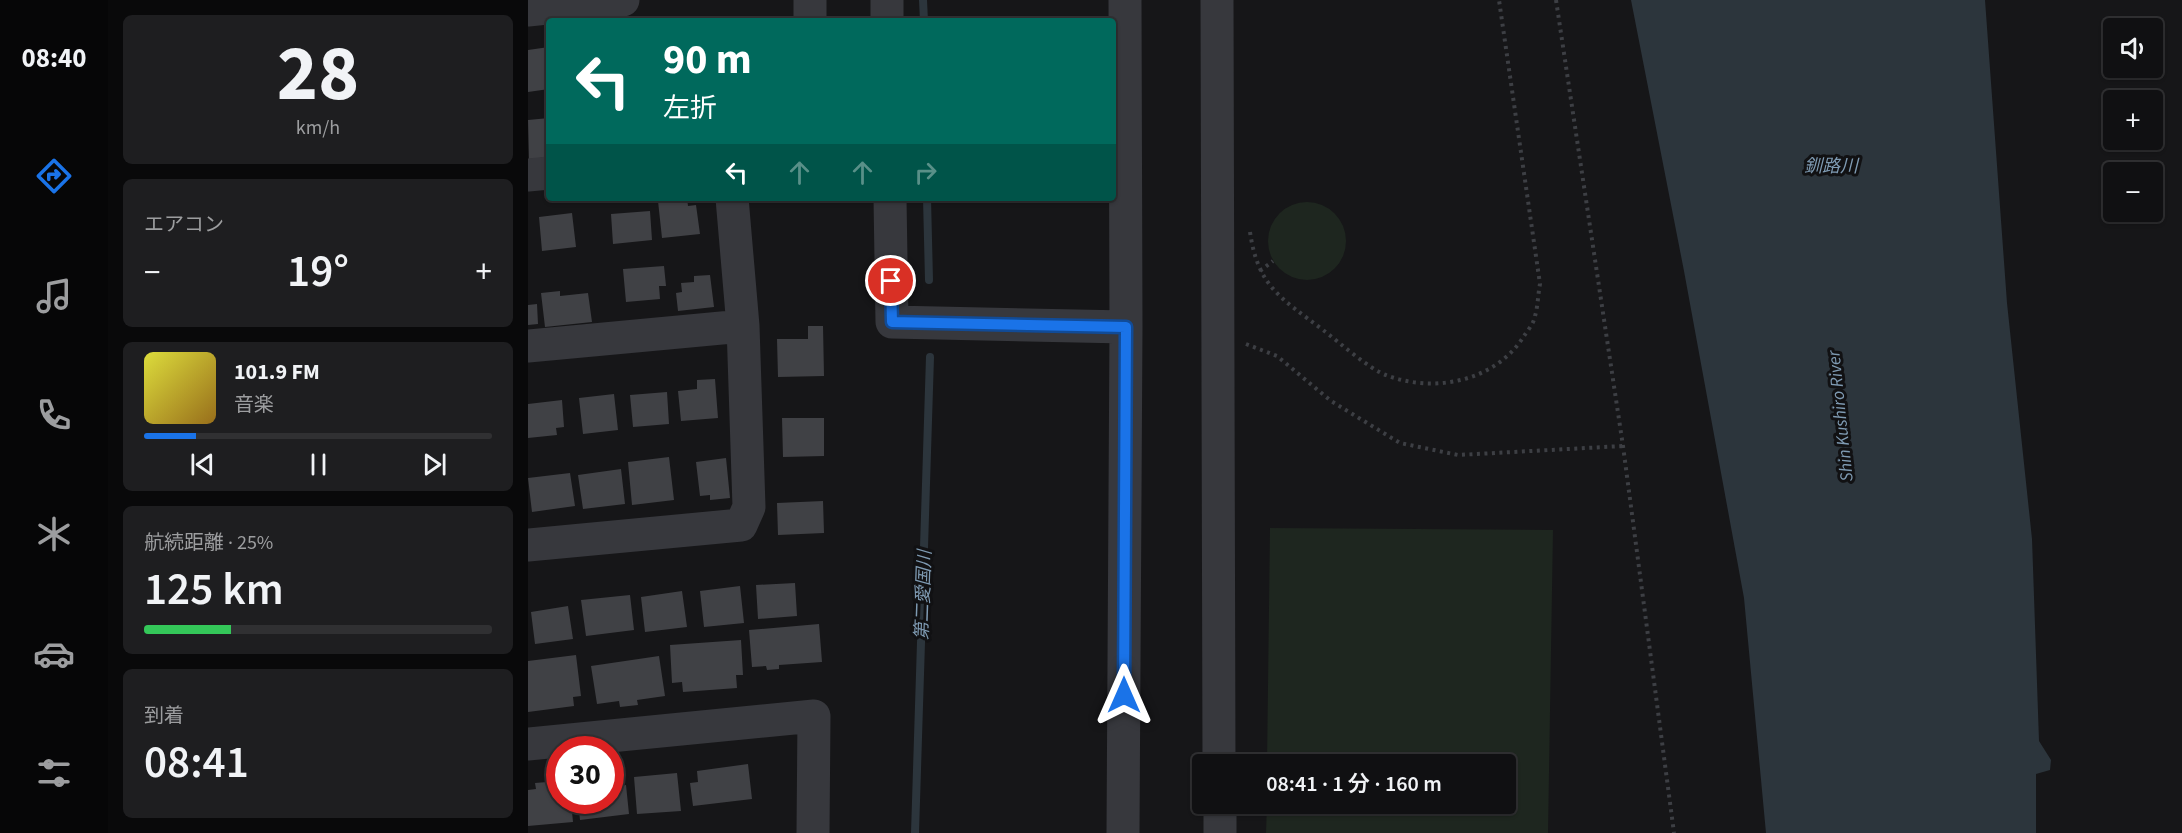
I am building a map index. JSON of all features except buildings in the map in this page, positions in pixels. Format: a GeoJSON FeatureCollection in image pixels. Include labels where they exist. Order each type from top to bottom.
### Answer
{"type":"FeatureCollection","features":[{"type":"Feature","properties":{"kind":"street"},"geometry":{"type":"LineString","coordinates":[[528,10],[623,0]]}},
{"type":"Feature","properties":{"kind":"street"},"geometry":{"type":"LineString","coordinates":[[810,0],[810,18]]}},
{"type":"Feature","properties":{"kind":"street"},"geometry":{"type":"LineString","coordinates":[[887,0],[887,18]]}},
{"type":"Feature","properties":{"kind":"street"},"geometry":{"type":"LineString","coordinates":[[1123,833],[1125,0]]}},
{"type":"Feature","properties":{"kind":"street"},"geometry":{"type":"LineString","coordinates":[[1217,0],[1219,754]]}},
{"type":"Feature","properties":{"kind":"street"},"geometry":{"type":"LineString","coordinates":[[528,175],[546,173]]}},
{"type":"Feature","properties":{"kind":"street"},"geometry":{"type":"LineString","coordinates":[[528,545],[741,525],[749,507],[743,326],[732,201]]}},
{"type":"Feature","properties":{"kind":"street"},"geometry":{"type":"LineString","coordinates":[[890,201],[892,322],[1126,327]]}},
{"type":"Feature","properties":{"kind":"street"},"geometry":{"type":"LineString","coordinates":[[528,345],[743,326]]}},
{"type":"Feature","properties":{"kind":"street"},"geometry":{"type":"LineString","coordinates":[[528,744],[814,716],[813,833]]}},
{"type":"Feature","properties":{"kind":"street"},"geometry":{"type":"LineString","coordinates":[[1220,814],[1220,833]]}},
{"type":"Feature","properties":{"kind":"path"},"geometry":{"type":"LineString","coordinates":[[1249,228],[1252,248],[1260,271],[1281,298],[1384,375],[1413,384],[1445,383],[1479,375],[1508,356],[1535,318],[1540,284],[1498,0]]}},
{"type":"Feature","properties":{"kind":"path"},"geometry":{"type":"LineString","coordinates":[[1556,0],[1623,446],[1674,833]]}},
{"type":"Feature","properties":{"kind":"path"},"geometry":{"type":"LineString","coordinates":[[1260,271],[1274,261]]}},
{"type":"Feature","properties":{"kind":"path"},"geometry":{"type":"LineString","coordinates":[[1217,332],[1277,356],[1331,401],[1400,443],[1458,455],[1623,446]]}},
{"type":"Feature","properties":{"kind":"shaded area"},"geometry":{"type":"Polygon","coordinates":[[[1307,202],[1322,205],[1339,219],[1346,241],[1343,256],[1329,273],[1307,280],[1292,277],[1275,263],[1268,241],[1271,226],[1285,209],[1307,202]]]}},
{"type":"Feature","properties":{"kind":"shaded area"},"geometry":{"type":"Polygon","coordinates":[[[1270,528],[1553,530],[1548,833],[1266,833],[1267,814],[1516,814],[1516,754],[1267,754],[1270,528]]]}},
{"type":"Feature","properties":{"kind":"water","name":"釧路川"},"geometry":{"type":"Polygon","coordinates":[[[1631,0],[1985,0],[2007,303],[2032,539],[2039,741],[2051,760],[2050,770],[2036,774],[2036,833],[1766,833],[1744,598],[1631,0]]]}},
{"type":"Feature","properties":{"kind":"waterway","name":"第二愛国川"},"geometry":{"type":"LineString","coordinates":[[923,0],[924,18]]}},
{"type":"Feature","properties":{"kind":"waterway","name":"第二愛国川"},"geometry":{"type":"LineString","coordinates":[[927,201],[929,280]]}},
{"type":"Feature","properties":{"kind":"waterway","name":"第二愛国川"},"geometry":{"type":"LineString","coordinates":[[915,833],[930,357]]}},
{"type":"Feature","properties":{"kind":"route"},"geometry":{"type":"LineString","coordinates":[[891,281],[892,322],[1126,327],[1124,695]]}},
{"type":"Feature","properties":{"kind":"water label","name":"Shin Kushiro River"},"geometry":{"type":"Point","coordinates":[1840,416]}}]}
